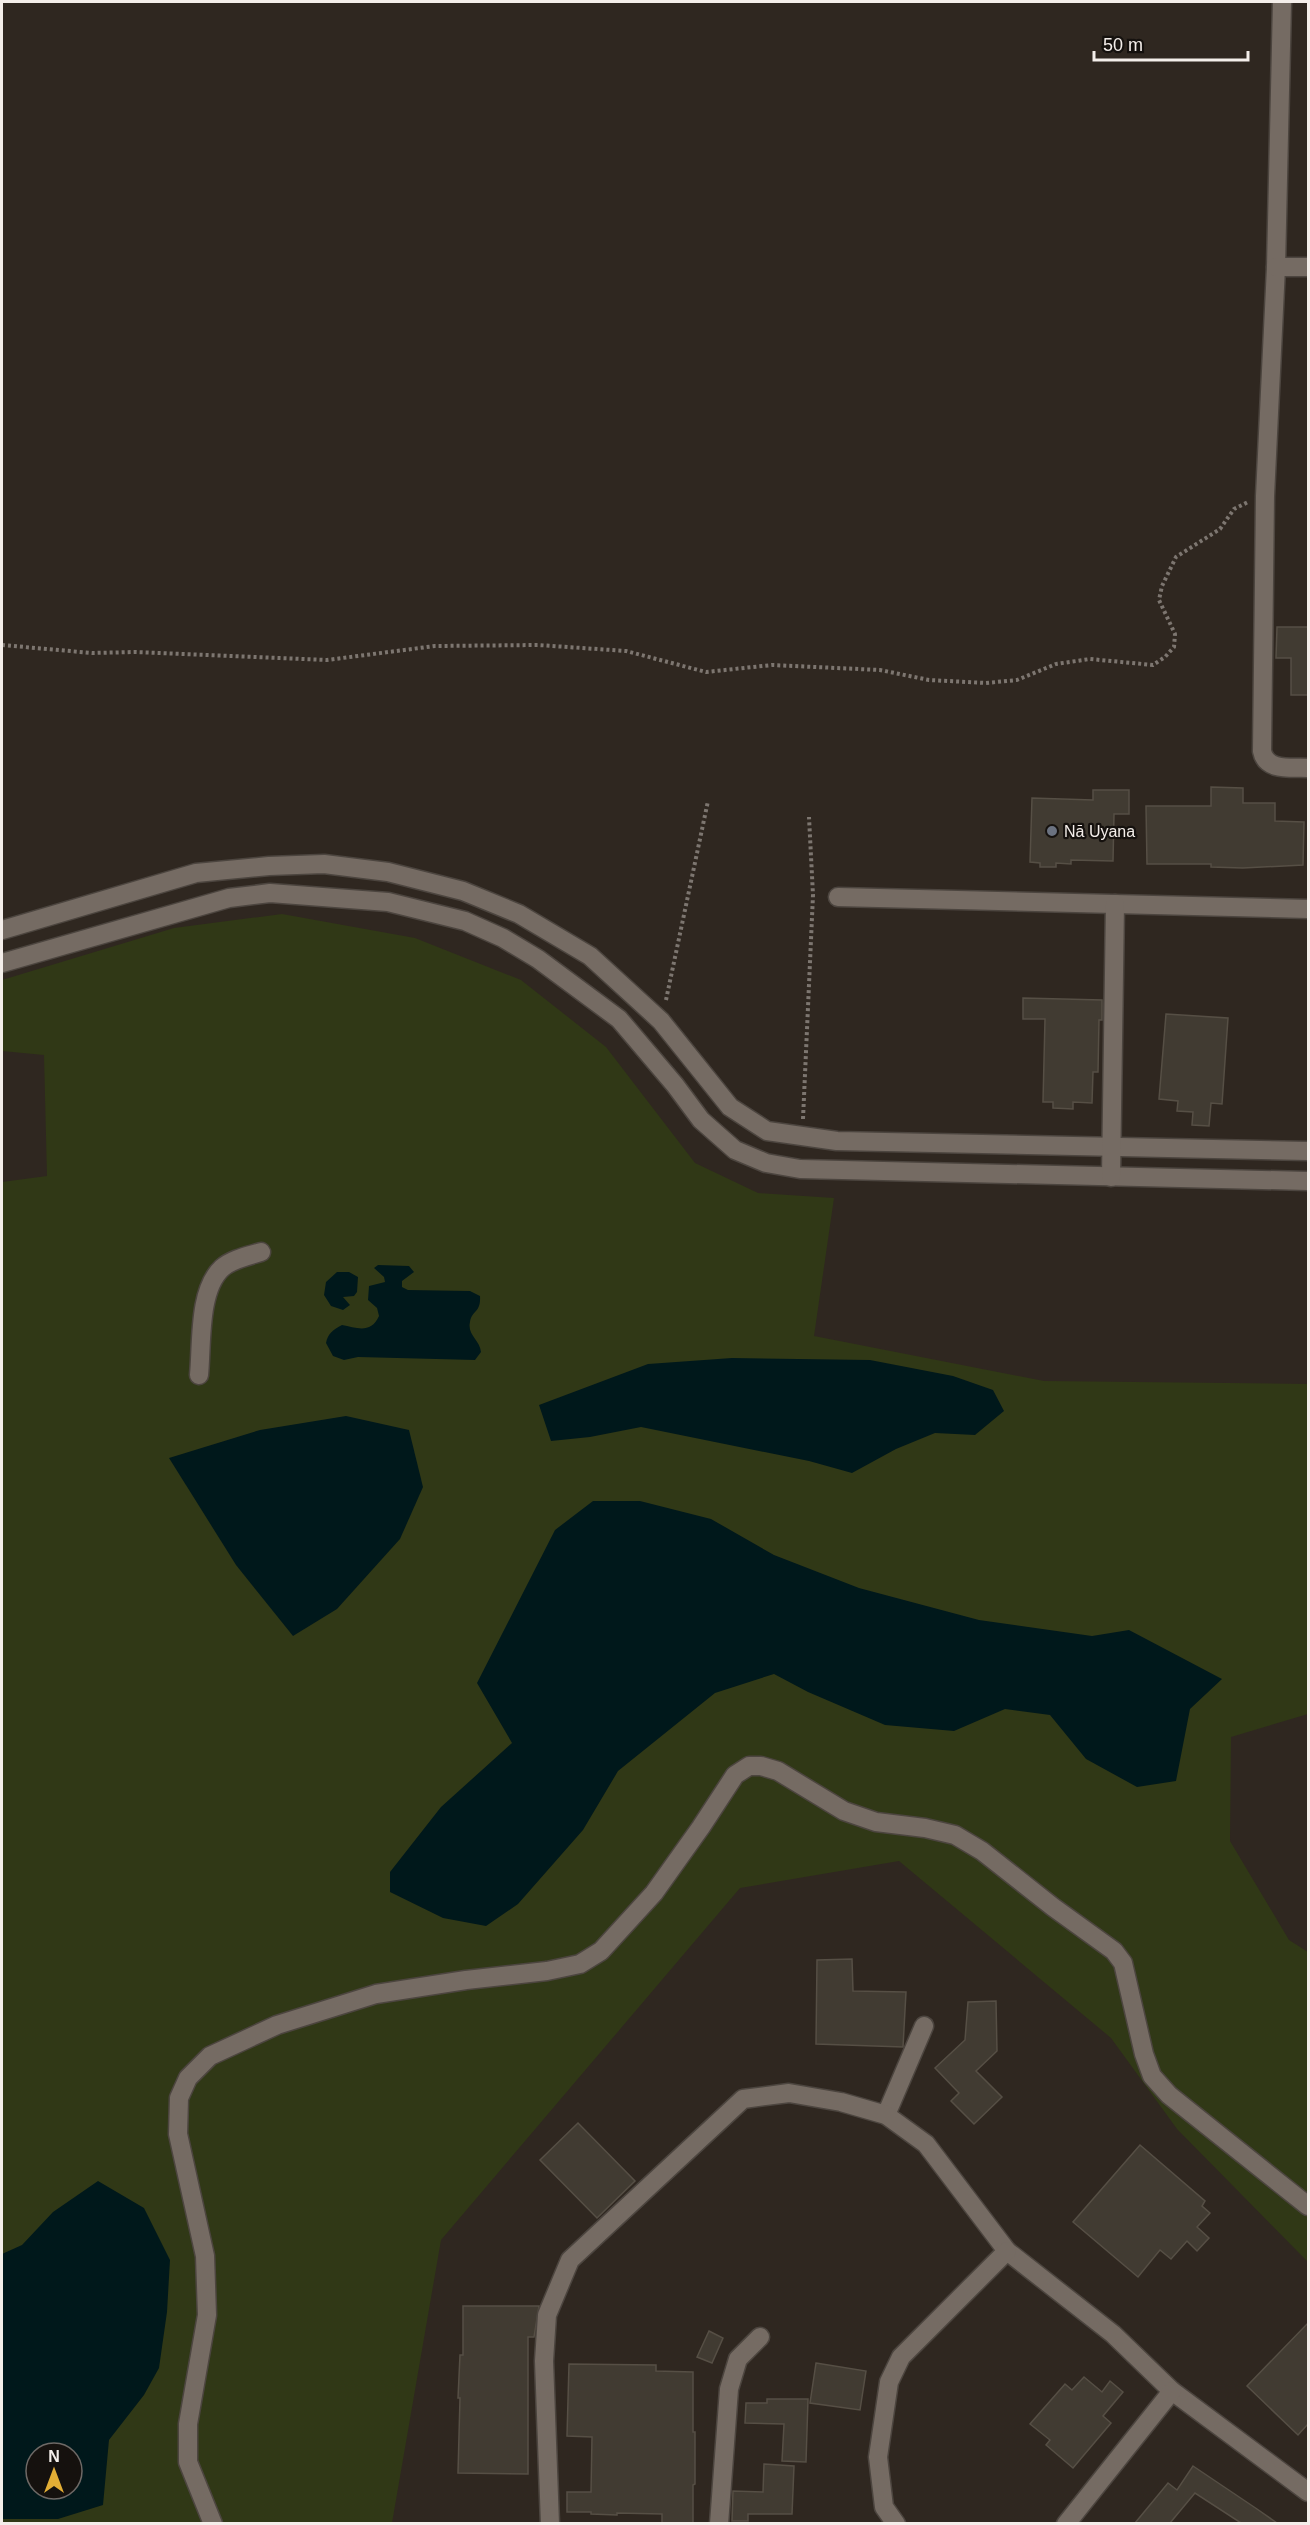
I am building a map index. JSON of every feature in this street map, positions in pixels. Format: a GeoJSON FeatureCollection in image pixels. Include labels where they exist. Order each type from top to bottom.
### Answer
{"type":"FeatureCollection","features":[{"type":"Feature","properties":{"kind":"street"},"geometry":{"type":"LineString","coordinates":[[1282,2],[1276,267],[1265,496],[1262,751],[1263,758],[1268,764],[1278,767],[1308,768]]}},
{"type":"Feature","properties":{"kind":"street"},"geometry":{"type":"LineString","coordinates":[[1276,267],[1308,267]]}},
{"type":"Feature","properties":{"kind":"street"},"geometry":{"type":"LineString","coordinates":[[2,930],[196,873],[268,866],[324,864],[377,871],[463,891],[519,914],[590,956],[661,1021],[730,1107],[767,1131],[837,1140],[1308,1151]]}},
{"type":"Feature","properties":{"kind":"street"},"geometry":{"type":"LineString","coordinates":[[2,963],[229,898],[270,893],[388,902],[465,921],[504,938],[538,959],[619,1019],[675,1085],[701,1120],[735,1150],[766,1163],[801,1169],[1308,1182]]}},
{"type":"Feature","properties":{"kind":"street"},"geometry":{"type":"LineString","coordinates":[[838,897],[1308,909]]}},
{"type":"Feature","properties":{"kind":"street"},"geometry":{"type":"LineString","coordinates":[[1111,1177],[1115,904]]}},
{"type":"Feature","properties":{"kind":"street"},"geometry":{"type":"LineString","coordinates":[[199,1375],[205,1299],[212,1283],[222,1268],[242,1257],[261,1252]]}},
{"type":"Feature","properties":{"kind":"street"},"geometry":{"type":"LineString","coordinates":[[213,2523],[188,2462],[188,2424],[207,2315],[205,2256],[178,2134],[179,2098],[188,2078],[210,2056],[277,2025],[376,1994],[466,1980],[547,1971],[580,1964],[601,1951],[654,1893],[702,1827],[735,1775],[749,1766],[761,1766],[778,1771],[844,1811],[876,1822],[925,1828],[955,1835],[982,1851],[1114,1951],[1124,1963],[1144,2054],[1152,2076],[1178,2102],[1308,2206]]}},
{"type":"Feature","properties":{"kind":"street"},"geometry":{"type":"LineString","coordinates":[[886,2115],[924,2026]]}},
{"type":"Feature","properties":{"kind":"street"},"geometry":{"type":"LineString","coordinates":[[550,2523],[544,2361],[547,2315],[570,2260],[743,2099],[789,2093],[841,2102],[886,2115],[926,2144],[1007,2251],[1113,2334],[1172,2391],[1308,2492]]}},
{"type":"Feature","properties":{"kind":"street"},"geometry":{"type":"LineString","coordinates":[[896,2523],[884,2507],[878,2457],[889,2382],[901,2357],[1007,2251]]}},
{"type":"Feature","properties":{"kind":"street"},"geometry":{"type":"LineString","coordinates":[[719,2523],[729,2389],[738,2359],[760,2337]]}},
{"type":"Feature","properties":{"kind":"street"},"geometry":{"type":"LineString","coordinates":[[1066,2523],[1172,2391]]}},
{"type":"Feature","properties":{"kind":"path"},"geometry":{"type":"LineString","coordinates":[[2,645],[92,653],[135,652],[327,660],[435,646],[538,645],[626,651],[706,672],[772,664],[880,670],[929,680],[986,683],[1017,680],[1056,664],[1090,659],[1153,664],[1165,657],[1174,647],[1174,634],[1159,600],[1162,586],[1176,557],[1220,529],[1234,509],[1265,496]]}},
{"type":"Feature","properties":{"kind":"path"},"geometry":{"type":"LineString","coordinates":[[661,1021],[708,801]]}},
{"type":"Feature","properties":{"kind":"path"},"geometry":{"type":"LineString","coordinates":[[802,1135],[813,895],[809,817]]}},
{"type":"Feature","properties":{"kind":"green space"},"geometry":{"type":"Polygon","coordinates":[[[282,914],[415,938],[521,980],[606,1047],[695,1163],[758,1193],[834,1198],[814,1336],[1044,1381],[1308,1384],[1308,1714],[1231,1737],[1230,1841],[1289,1940],[1308,1952],[1308,2262],[1177,2129],[1111,2038],[899,1861],[740,1888],[441,2240],[392,2523],[2,2523],[2,1182],[47,1176],[44,1055],[2,1051],[2,980],[174,928],[282,914]]]}},
{"type":"Feature","properties":{"kind":"water"},"geometry":{"type":"Polygon","coordinates":[[[378,1265],[409,1266],[414,1272],[402,1281],[402,1287],[408,1290],[470,1291],[480,1296],[479,1306],[471,1318],[470,1327],[481,1352],[475,1360],[358,1357],[344,1360],[333,1356],[326,1343],[334,1330],[342,1325],[368,1328],[376,1322],[379,1316],[377,1308],[368,1300],[369,1286],[385,1282],[384,1277],[374,1268],[378,1265]]]}},
{"type":"Feature","properties":{"kind":"water"},"geometry":{"type":"Polygon","coordinates":[[[337,1272],[349,1272],[358,1277],[357,1292],[354,1296],[343,1297],[350,1305],[343,1310],[331,1306],[324,1295],[326,1282],[337,1272]]]}},
{"type":"Feature","properties":{"kind":"water"},"geometry":{"type":"Polygon","coordinates":[[[732,1358],[870,1360],[953,1376],[993,1390],[1004,1411],[975,1435],[935,1433],[896,1449],[852,1473],[809,1461],[641,1427],[590,1437],[551,1441],[539,1405],[648,1364],[732,1358]]]}},
{"type":"Feature","properties":{"kind":"water"},"geometry":{"type":"Polygon","coordinates":[[[346,1416],[409,1430],[423,1487],[400,1539],[337,1609],[293,1636],[236,1565],[169,1458],[260,1430],[346,1416]]]}},
{"type":"Feature","properties":{"kind":"water"},"geometry":{"type":"Polygon","coordinates":[[[593,1501],[640,1501],[711,1519],[774,1555],[859,1588],[979,1620],[1092,1636],[1129,1630],[1222,1679],[1190,1709],[1176,1781],[1137,1787],[1086,1759],[1050,1715],[1005,1709],[954,1731],[885,1725],[808,1692],[774,1674],[715,1693],[618,1771],[583,1830],[518,1904],[486,1926],[443,1918],[390,1892],[390,1872],[441,1807],[512,1743],[477,1683],[555,1530],[593,1501]]]}},
{"type":"Feature","properties":{"kind":"water"},"geometry":{"type":"Polygon","coordinates":[[[98,2181],[144,2208],[170,2260],[167,2312],[159,2368],[144,2395],[109,2440],[103,2505],[58,2519],[2,2519],[2,2254],[22,2245],[53,2212],[98,2181]]]}},
{"type":"Feature","properties":{"kind":"building"},"geometry":{"type":"Polygon","coordinates":[[[1277,627],[1308,627],[1308,695],[1291,695],[1291,658],[1276,658],[1277,627]]]}},
{"type":"Feature","properties":{"kind":"building"},"geometry":{"type":"Polygon","coordinates":[[[1211,787],[1243,788],[1243,803],[1275,803],[1275,821],[1304,822],[1303,865],[1243,868],[1211,867],[1211,864],[1147,864],[1146,806],[1211,806],[1211,787]]]}},
{"type":"Feature","properties":{"kind":"building"},"geometry":{"type":"Polygon","coordinates":[[[1093,790],[1129,790],[1129,814],[1114,814],[1113,861],[1071,860],[1071,864],[1056,863],[1056,867],[1040,867],[1040,863],[1030,862],[1032,798],[1093,800],[1093,790]]]}},
{"type":"Feature","properties":{"kind":"building"},"geometry":{"type":"Polygon","coordinates":[[[1023,998],[1102,1000],[1102,1020],[1099,1020],[1098,1072],[1093,1072],[1092,1103],[1073,1102],[1073,1109],[1053,1108],[1053,1102],[1043,1102],[1045,1019],[1023,1019],[1023,998]]]}},
{"type":"Feature","properties":{"kind":"building"},"geometry":{"type":"Polygon","coordinates":[[[1166,1014],[1228,1018],[1222,1104],[1211,1103],[1209,1126],[1192,1125],[1193,1112],[1177,1111],[1178,1101],[1159,1099],[1166,1014]]]}},
{"type":"Feature","properties":{"kind":"building"},"geometry":{"type":"Polygon","coordinates":[[[852,1959],[853,1991],[906,1992],[903,2047],[816,2044],[817,1960],[852,1959]]]}},
{"type":"Feature","properties":{"kind":"building"},"geometry":{"type":"Polygon","coordinates":[[[996,2001],[997,2051],[976,2071],[1002,2097],[974,2124],[951,2101],[959,2093],[935,2068],[965,2040],[968,2002],[996,2001]]]}},
{"type":"Feature","properties":{"kind":"building"},"geometry":{"type":"Polygon","coordinates":[[[578,2123],[635,2181],[597,2218],[540,2160],[578,2123]]]}},
{"type":"Feature","properties":{"kind":"building"},"geometry":{"type":"Polygon","coordinates":[[[1140,2145],[1205,2201],[1202,2206],[1210,2213],[1197,2227],[1209,2238],[1197,2251],[1187,2241],[1171,2259],[1160,2250],[1138,2277],[1073,2222],[1140,2145]]]}},
{"type":"Feature","properties":{"kind":"building"},"geometry":{"type":"Polygon","coordinates":[[[463,2306],[539,2306],[534,2337],[528,2337],[528,2474],[458,2473],[460,2398],[458,2398],[460,2355],[463,2355],[463,2306]]]}},
{"type":"Feature","properties":{"kind":"building"},"geometry":{"type":"Polygon","coordinates":[[[1308,2323],[1308,2424],[1298,2435],[1247,2386],[1308,2323]]]}},
{"type":"Feature","properties":{"kind":"building"},"geometry":{"type":"Polygon","coordinates":[[[709,2331],[723,2338],[712,2363],[697,2357],[709,2331]]]}},
{"type":"Feature","properties":{"kind":"building"},"geometry":{"type":"Polygon","coordinates":[[[816,2363],[866,2371],[860,2410],[810,2403],[816,2363]]]}},
{"type":"Feature","properties":{"kind":"building"},"geometry":{"type":"Polygon","coordinates":[[[569,2364],[656,2365],[656,2371],[693,2372],[695,2484],[693,2485],[693,2523],[662,2523],[662,2514],[617,2513],[617,2515],[567,2512],[567,2492],[591,2492],[592,2437],[567,2436],[569,2364]]]}},
{"type":"Feature","properties":{"kind":"building"},"geometry":{"type":"Polygon","coordinates":[[[1084,2377],[1102,2392],[1110,2381],[1123,2392],[1103,2416],[1111,2423],[1073,2468],[1046,2445],[1050,2440],[1030,2424],[1065,2384],[1072,2390],[1084,2377]]]}},
{"type":"Feature","properties":{"kind":"building"},"geometry":{"type":"Polygon","coordinates":[[[767,2399],[808,2399],[806,2462],[782,2461],[784,2424],[745,2423],[746,2403],[767,2403],[767,2399]]]}},
{"type":"Feature","properties":{"kind":"building"},"geometry":{"type":"Polygon","coordinates":[[[764,2464],[794,2466],[792,2514],[748,2514],[748,2521],[732,2521],[733,2491],[763,2492],[764,2464]]]}},
{"type":"Feature","properties":{"kind":"building"},"geometry":{"type":"Polygon","coordinates":[[[1193,2466],[1277,2523],[1241,2523],[1195,2493],[1170,2523],[1135,2523],[1168,2483],[1177,2490],[1193,2466]]]}},
{"type":"Feature","properties":{"kind":"place","name":"Nā Uyana"},"geometry":{"type":"Point","coordinates":[1052,831]}}]}
